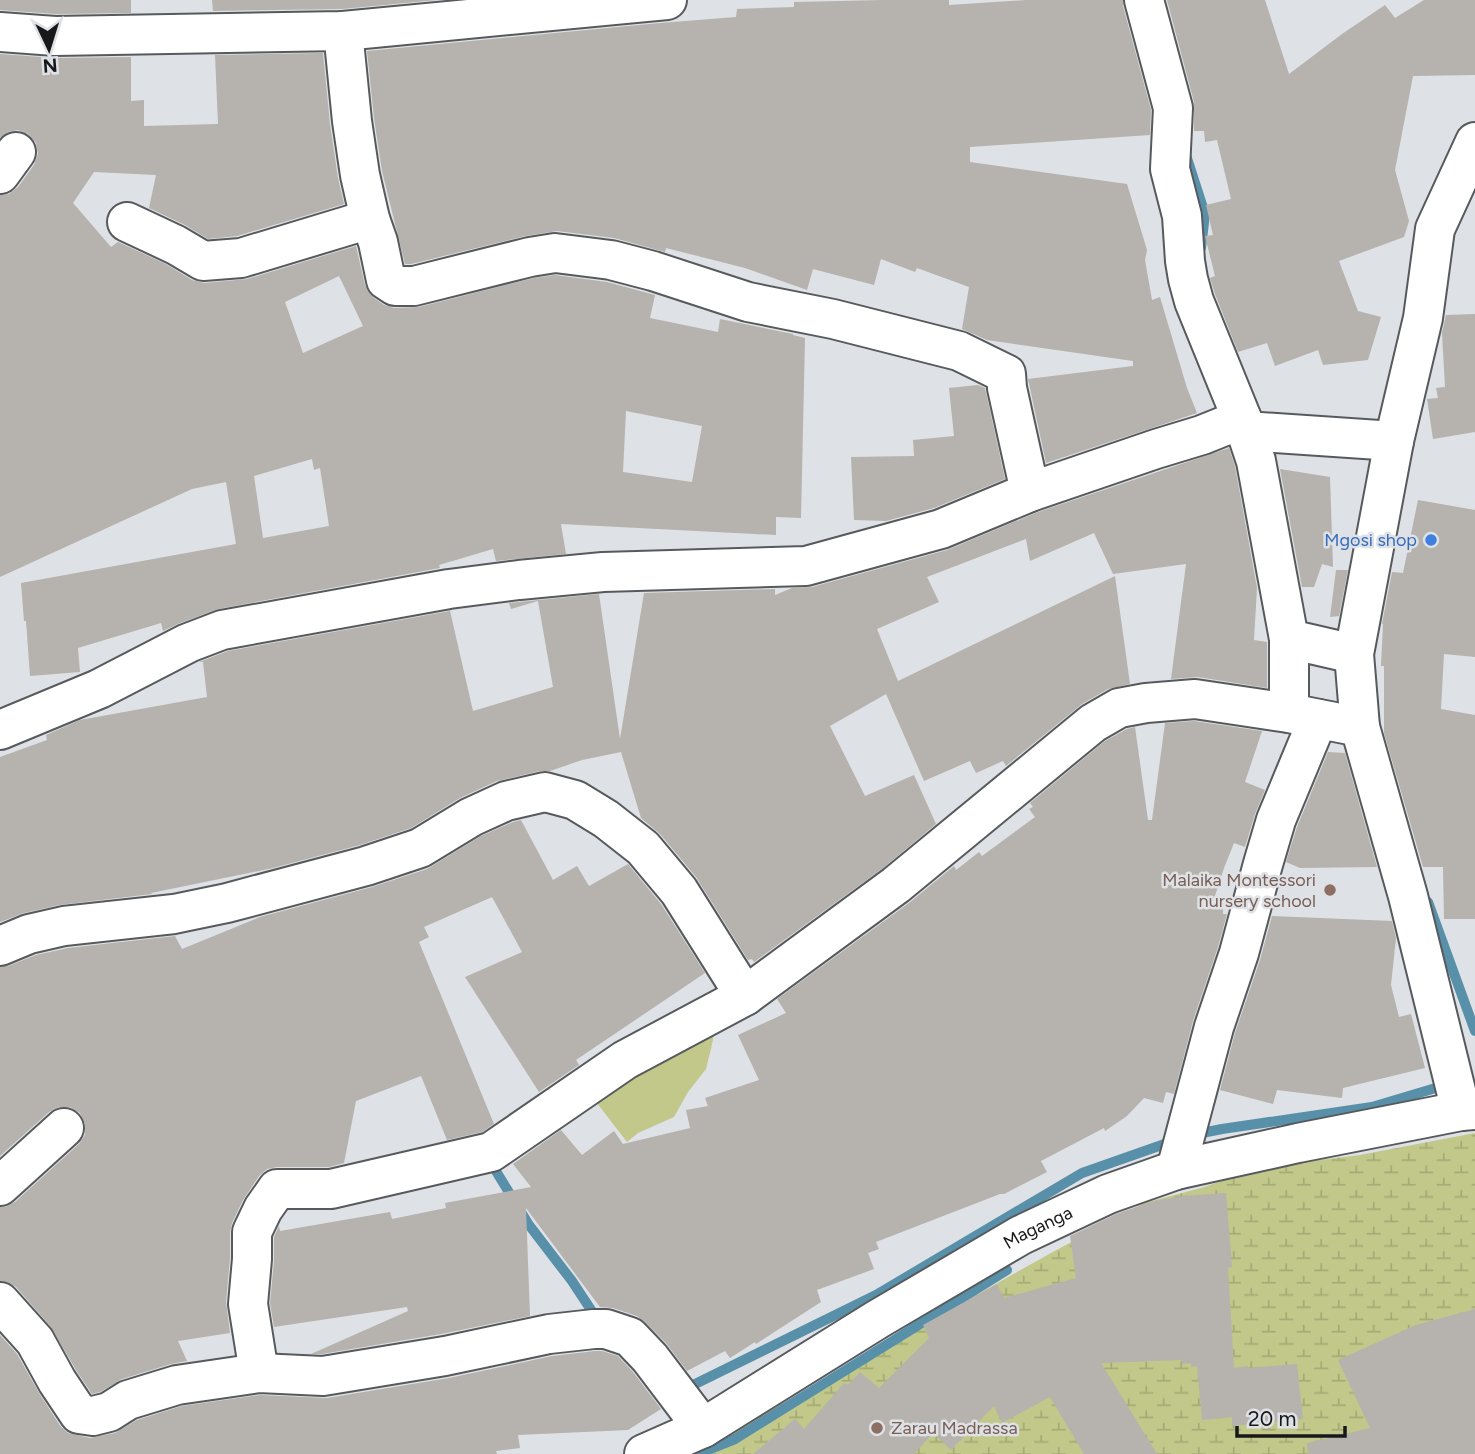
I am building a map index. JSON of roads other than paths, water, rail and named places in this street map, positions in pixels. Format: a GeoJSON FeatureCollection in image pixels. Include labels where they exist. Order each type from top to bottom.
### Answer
{"type":"FeatureCollection","features":[{"type":"Feature","properties":{"kind":"street"},"geometry":{"type":"LineString","coordinates":[[0,32],[55,36],[344,31],[667,0]]}},
{"type":"Feature","properties":{"kind":"street"},"geometry":{"type":"LineString","coordinates":[[1144,0],[1173,108],[1170,169],[1182,216],[1188,279],[1256,461],[1303,716],[1238,953],[1214,1027],[1177,1170]]}},
{"type":"Feature","properties":{"kind":"street"},"geometry":{"type":"LineString","coordinates":[[344,31],[360,175],[386,280],[395,286],[414,286],[555,253],[611,260],[748,302],[845,322],[959,351],[1006,374],[1030,492]]}},
{"type":"Feature","properties":{"kind":"street"},"geometry":{"type":"LineString","coordinates":[[1468,1111],[1360,727],[1353,654],[1394,441],[1423,318],[1436,229],[1475,142]]}},
{"type":"Feature","properties":{"kind":"street"},"geometry":{"type":"LineString","coordinates":[[127,222],[176,245],[202,261],[241,258],[370,219]]}},
{"type":"Feature","properties":{"kind":"street"},"geometry":{"type":"LineString","coordinates":[[0,730],[99,689],[188,643],[222,630],[449,589],[519,580],[603,572],[806,566],[941,529],[1030,492],[1156,449],[1244,425],[1394,441]]}},
{"type":"Feature","properties":{"kind":"street"},"geometry":{"type":"LineString","coordinates":[[1289,639],[1353,654]]}},
{"type":"Feature","properties":{"kind":"street"},"geometry":{"type":"LineString","coordinates":[[259,1373],[248,1304],[252,1232],[277,1189],[331,1189],[491,1152],[625,1060],[745,996],[896,885],[1093,723],[1119,708],[1195,699],[1360,727]]}},
{"type":"Feature","properties":{"kind":"street"},"geometry":{"type":"LineString","coordinates":[[0,946],[29,933],[201,909],[353,870],[420,848],[471,817],[506,801],[545,792],[575,800],[643,848],[680,891],[745,996]]}},
{"type":"Feature","properties":{"kind":"street","name":"Maganga"},"geometry":{"type":"LineString","coordinates":[[644,1454],[703,1428],[878,1319],[1021,1235],[1108,1194],[1177,1170],[1298,1143],[1468,1111]]}},
{"type":"Feature","properties":{"kind":"street"},"geometry":{"type":"LineString","coordinates":[[0,1186],[64,1128]]}},
{"type":"Feature","properties":{"kind":"street"},"geometry":{"type":"LineString","coordinates":[[0,1302],[36,1341],[57,1381],[79,1414],[93,1416],[109,1412],[128,1399],[177,1385],[259,1373],[323,1376],[444,1356],[549,1334],[606,1329],[630,1337],[650,1358],[703,1428]]}},
{"type":"Feature","properties":{"kind":"waterway"},"geometry":{"type":"LineString","coordinates":[[1185,152],[1205,214],[1201,248]]}},
{"type":"Feature","properties":{"kind":"waterway"},"geometry":{"type":"LineString","coordinates":[[1428,902],[1475,1031]]}},
{"type":"Feature","properties":{"kind":"waterway"},"geometry":{"type":"LineString","coordinates":[[1192,1135],[1372,1107],[1439,1087]]}},
{"type":"Feature","properties":{"kind":"waterway"},"geometry":{"type":"LineString","coordinates":[[683,1385],[687,1388],[876,1295],[1082,1173],[1176,1140]]}},
{"type":"Feature","properties":{"kind":"waterway"},"geometry":{"type":"LineString","coordinates":[[497,1160],[491,1163],[529,1225],[595,1316],[601,1319]]}},
{"type":"Feature","properties":{"kind":"waterway"},"geometry":{"type":"LineString","coordinates":[[698,1454],[735,1439],[1007,1270]]}},
{"type":"Feature","properties":{"kind":"place","name":"Mgosi shop"},"geometry":{"type":"Point","coordinates":[1431,540]}},
{"type":"Feature","properties":{"kind":"place","name":"Malaika Montessori nursery school"},"geometry":{"type":"Point","coordinates":[1330,890]}},
{"type":"Feature","properties":{"kind":"place","name":"Zarau Madrassa"},"geometry":{"type":"Point","coordinates":[877,1428]}}]}
